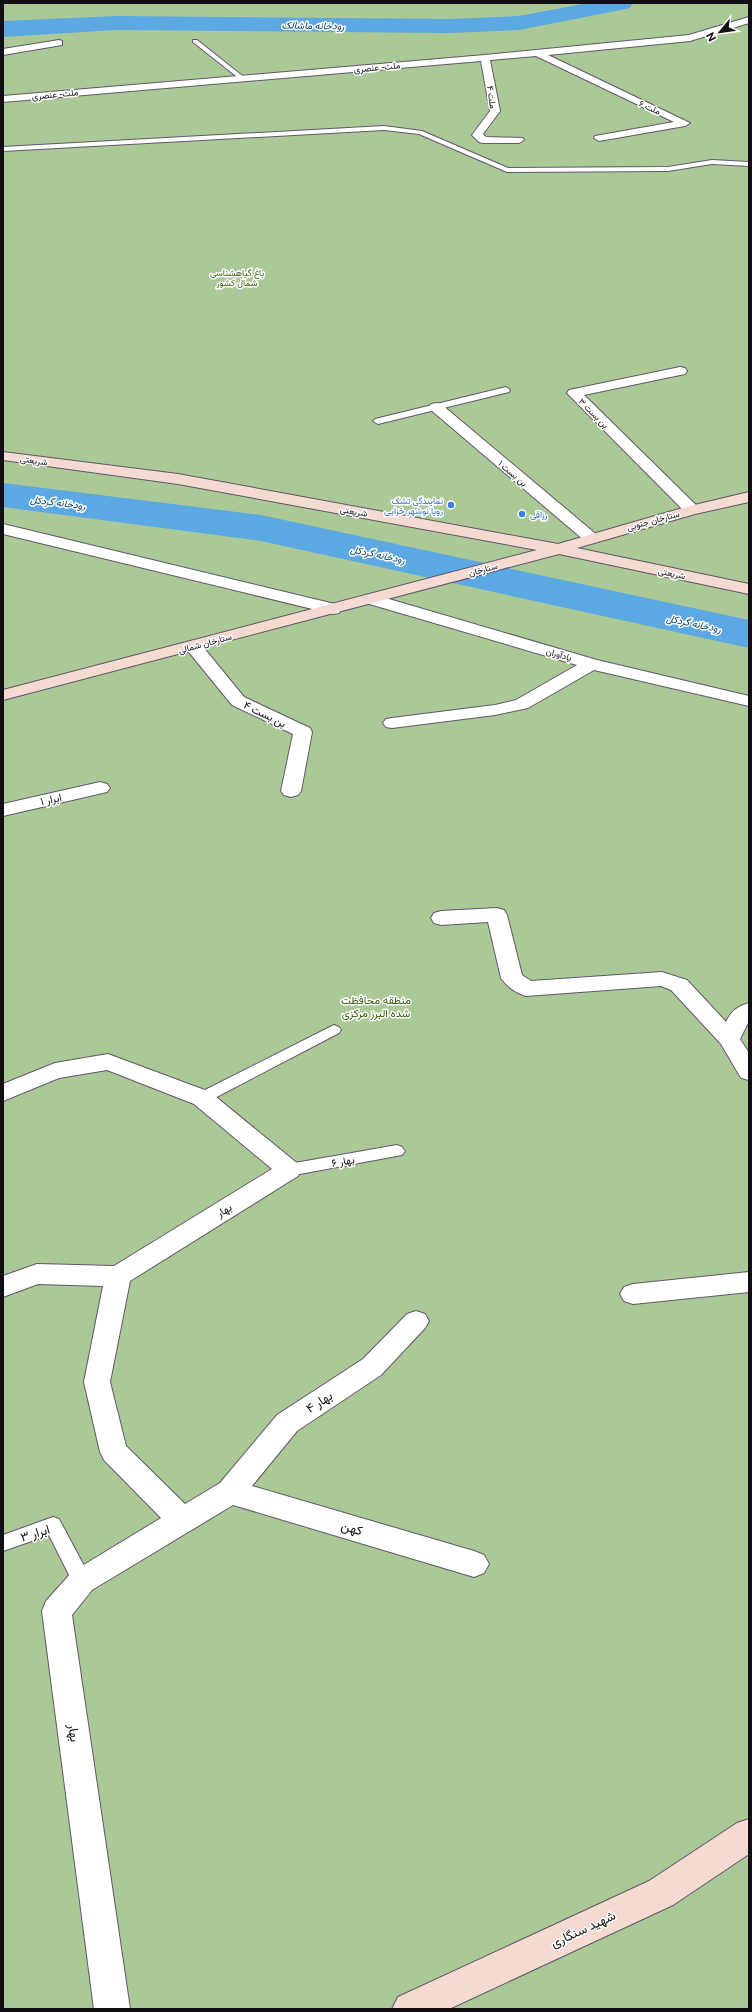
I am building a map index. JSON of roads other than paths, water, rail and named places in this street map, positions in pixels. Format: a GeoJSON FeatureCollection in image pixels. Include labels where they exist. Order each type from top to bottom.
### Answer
{"type":"FeatureCollection","features":[{"type":"Feature","properties":{"kind":"street","name":"ملت - عنصری"},"geometry":{"type":"LineString","coordinates":[[3,99],[485,58],[690,38],[749,20]]}},
{"type":"Feature","properties":{"kind":"street"},"geometry":{"type":"LineString","coordinates":[[3,52],[59,43]]}},
{"type":"Feature","properties":{"kind":"street","name":"ملت ۶"},"geometry":{"type":"LineString","coordinates":[[536,53],[685,123],[599,138]]}},
{"type":"Feature","properties":{"kind":"street","name":"ملت ۴"},"geometry":{"type":"LineString","coordinates":[[485,58],[495,111],[477,135],[483,140],[519,140]]}},
{"type":"Feature","properties":{"kind":"street","name":"بن بست ۳"},"geometry":{"type":"LineString","coordinates":[[680,371],[574,393],[692,510]]}},
{"type":"Feature","properties":{"kind":"street","name":"بن بست ۱"},"geometry":{"type":"LineString","coordinates":[[436,408],[591,538]]}},
{"type":"Feature","properties":{"kind":"street","name":"شریعتی"},"geometry":{"type":"LineString","coordinates":[[3,456],[178,479],[559,549],[749,590]]}},
{"type":"Feature","properties":{"kind":"street","name":"ستارخان جنوبی"},"geometry":{"type":"LineString","coordinates":[[559,549],[591,538],[749,496]]}},
{"type":"Feature","properties":{"kind":"street"},"geometry":{"type":"LineString","coordinates":[[3,529],[333,609]]}},
{"type":"Feature","properties":{"kind":"street","name":"ستارخان"},"geometry":{"type":"LineString","coordinates":[[406,590],[559,549]]}},
{"type":"Feature","properties":{"kind":"street","name":"ستارخان شمالی"},"geometry":{"type":"LineString","coordinates":[[3,695],[406,590]]}},
{"type":"Feature","properties":{"kind":"street","name":"یادآوران"},"geometry":{"type":"LineString","coordinates":[[372,599],[592,664],[749,701]]}},
{"type":"Feature","properties":{"kind":"street","name":"بن بست ۴"},"geometry":{"type":"LineString","coordinates":[[193,646],[238,702],[302,732],[291,791]]}},
{"type":"Feature","properties":{"kind":"street"},"geometry":{"type":"LineString","coordinates":[[392,723],[495,710],[522,704],[592,664]]}},
{"type":"Feature","properties":{"kind":"street","name":"ابرار ۱"},"geometry":{"type":"LineString","coordinates":[[3,810],[100,788]]}},
{"type":"Feature","properties":{"kind":"street"},"geometry":{"type":"LineString","coordinates":[[441,918],[497,916],[512,978],[526,988],[662,979],[679,985],[729,1039],[749,1072]]}},
{"type":"Feature","properties":{"kind":"street"},"geometry":{"type":"LineString","coordinates":[[729,1039],[739,1017],[749,1010]]}},
{"type":"Feature","properties":{"kind":"street"},"geometry":{"type":"LineString","coordinates":[[3,1093],[54,1071],[108,1062],[202,1098],[289,1170]]}},
{"type":"Feature","properties":{"kind":"street","name":"بهار"},"geometry":{"type":"LineString","coordinates":[[118,1276],[289,1170]]}},
{"type":"Feature","properties":{"kind":"street"},"geometry":{"type":"LineString","coordinates":[[3,1287],[37,1274],[118,1276],[97,1382],[114,1452],[182,1520]]}},
{"type":"Feature","properties":{"kind":"street"},"geometry":{"type":"LineString","coordinates":[[633,1294],[749,1282]]}},
{"type":"Feature","properties":{"kind":"street","name":"بهار ۴"},"geometry":{"type":"LineString","coordinates":[[230,1492],[287,1423],[372,1367],[416,1320]]}},
{"type":"Feature","properties":{"kind":"street","name":"بهار"},"geometry":{"type":"LineString","coordinates":[[112,2009],[57,1611],[82,1581],[230,1492]]}},
{"type":"Feature","properties":{"kind":"street","name":"کهن"},"geometry":{"type":"LineString","coordinates":[[230,1492],[474,1564]]}},
{"type":"Feature","properties":{"kind":"street","name":"شهید سنگاری"},"geometry":{"type":"LineString","coordinates":[[410,2009],[661,1893],[749,1835]]}},
{"type":"Feature","properties":{"kind":"lane"},"geometry":{"type":"LineString","coordinates":[[195,41],[242,79]]}},
{"type":"Feature","properties":{"kind":"lane"},"geometry":{"type":"LineString","coordinates":[[3,149],[384,128],[420,132],[507,170],[668,169],[712,162],[749,164]]}},
{"type":"Feature","properties":{"kind":"lane"},"geometry":{"type":"LineString","coordinates":[[378,421],[506,390]]}},
{"type":"Feature","properties":{"kind":"lane"},"geometry":{"type":"LineString","coordinates":[[202,1098],[334,1030]]}},
{"type":"Feature","properties":{"kind":"lane","name":"بهار ۶"},"geometry":{"type":"LineString","coordinates":[[289,1170],[397,1151]]}},
{"type":"Feature","properties":{"kind":"lane","name":"ابرار ۳"},"geometry":{"type":"LineString","coordinates":[[3,1543],[53,1525],[82,1581]]}},
{"type":"Feature","properties":{"kind":"waterway","name":"رودخانه ماشالک"},"geometry":{"type":"LineString","coordinates":[[3,29],[116,23],[449,26],[519,23],[621,3]]}},
{"type":"Feature","properties":{"kind":"waterway","name":"رودخانه گردکل"},"geometry":{"type":"LineString","coordinates":[[3,495],[261,528],[749,634]]}},
{"type":"Feature","properties":{"kind":"place","name":"نمایندگی تشک رویا نوشهر خزایی"},"geometry":{"type":"Point","coordinates":[451,505]}},
{"type":"Feature","properties":{"kind":"place","name":"رزاقی"},"geometry":{"type":"Point","coordinates":[522,514]}},
{"type":"Feature","properties":{"kind":"park label","name":"باغ گیاهشناسی شمال کشور"},"geometry":{"type":"Point","coordinates":[237,278]}},
{"type":"Feature","properties":{"kind":"park label","name":"منطقه محافظت شده البرز مرکزی"},"geometry":{"type":"Point","coordinates":[376,1006]}}]}
